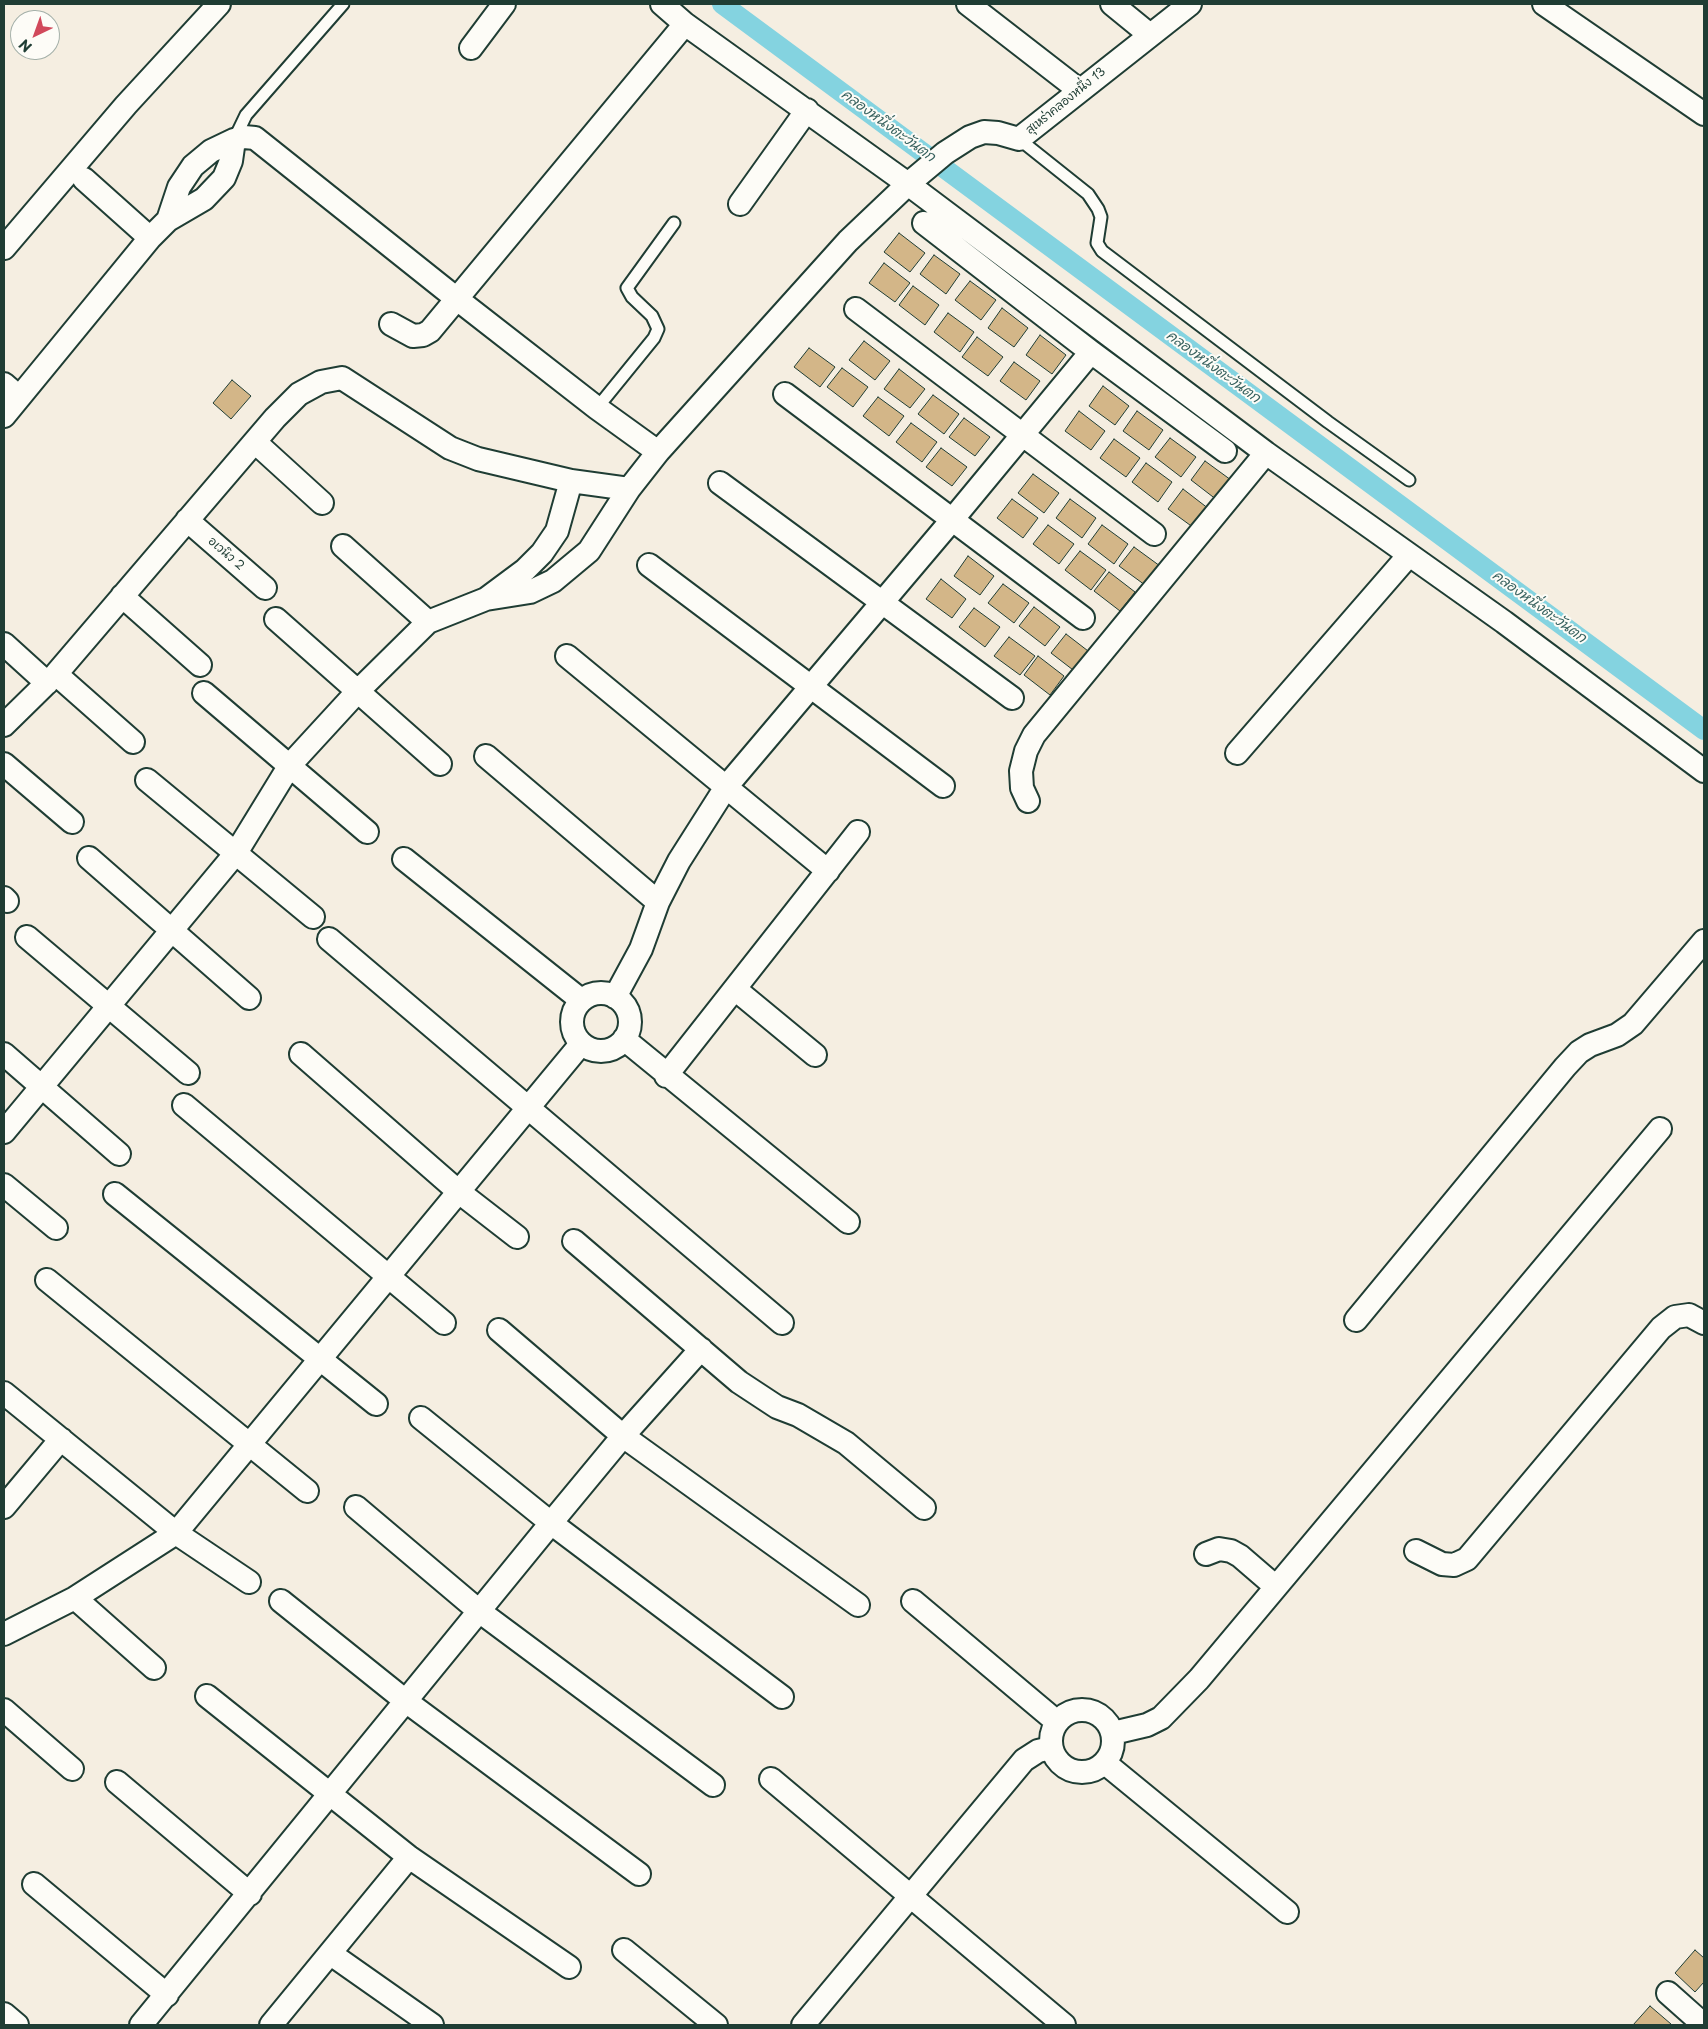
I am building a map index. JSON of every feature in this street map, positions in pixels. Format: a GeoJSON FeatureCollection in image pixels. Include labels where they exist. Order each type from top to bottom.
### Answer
{"type":"FeatureCollection","features":[{"type":"Feature","properties":{"kind":"street"},"geometry":{"type":"LineString","coordinates":[[4,248],[126,105],[219,4]]}},
{"type":"Feature","properties":{"kind":"street"},"geometry":{"type":"LineString","coordinates":[[471,48],[504,4]]}},
{"type":"Feature","properties":{"kind":"street"},"geometry":{"type":"LineString","coordinates":[[662,4],[685,24],[911,181],[1266,453],[1704,771]]}},
{"type":"Feature","properties":{"kind":"street"},"geometry":{"type":"LineString","coordinates":[[968,4],[1079,90]]}},
{"type":"Feature","properties":{"kind":"street"},"geometry":{"type":"LineString","coordinates":[[1112,4],[1150,35]]}},
{"type":"Feature","properties":{"kind":"street","name":"สุเหร่าคลองหนึ่ง 13"},"geometry":{"type":"LineString","coordinates":[[486,599],[530,592],[554,581],[589,551],[629,488],[658,452],[848,241],[911,181],[945,153],[970,137],[984,132],[998,133],[1019,139],[1190,4]]}},
{"type":"Feature","properties":{"kind":"street"},"geometry":{"type":"LineString","coordinates":[[1544,4],[1704,114]]}},
{"type":"Feature","properties":{"kind":"street"},"geometry":{"type":"LineString","coordinates":[[391,324],[414,336],[423,335],[430,331],[685,24]]}},
{"type":"Feature","properties":{"kind":"street"},"geometry":{"type":"LineString","coordinates":[[740,204],[807,110]]}},
{"type":"Feature","properties":{"kind":"street"},"geometry":{"type":"LineString","coordinates":[[168,220],[179,187],[194,166],[211,151],[234,140],[244,137],[255,138],[457,299],[597,408],[658,452]]}},
{"type":"Feature","properties":{"kind":"street"},"geometry":{"type":"LineString","coordinates":[[4,416],[11,391],[150,238],[168,220],[204,199],[224,178],[231,161],[234,140]]}},
{"type":"Feature","properties":{"kind":"street"},"geometry":{"type":"LineString","coordinates":[[84,179],[150,238]]}},
{"type":"Feature","properties":{"kind":"street"},"geometry":{"type":"LineString","coordinates":[[924,223],[1090,352],[1225,451]]}},
{"type":"Feature","properties":{"kind":"street"},"geometry":{"type":"LineString","coordinates":[[856,309],[1154,534]]}},
{"type":"Feature","properties":{"kind":"street"},"geometry":{"type":"LineString","coordinates":[[615,997],[641,949],[654,919],[658,902],[679,861],[726,787],[952,520],[1090,352]]}},
{"type":"Feature","properties":{"kind":"street"},"geometry":{"type":"LineString","coordinates":[[4,725],[52,679],[187,520],[299,394],[321,382],[342,378],[450,448],[478,459],[571,481],[629,488]]}},
{"type":"Feature","properties":{"kind":"street"},"geometry":{"type":"LineString","coordinates":[[785,394],[1083,618]]}},
{"type":"Feature","properties":{"kind":"street"},"geometry":{"type":"LineString","coordinates":[[255,442],[322,503]]}},
{"type":"Feature","properties":{"kind":"street"},"geometry":{"type":"LineString","coordinates":[[1028,801],[1022,788],[1021,771],[1026,751],[1034,734],[1266,453]]}},
{"type":"Feature","properties":{"kind":"street"},"geometry":{"type":"LineString","coordinates":[[4,1132],[236,853],[290,765],[358,691],[428,622],[486,599],[525,570],[542,553],[557,531],[571,481]]}},
{"type":"Feature","properties":{"kind":"street"},"geometry":{"type":"LineString","coordinates":[[720,483],[1012,698]]}},
{"type":"Feature","properties":{"kind":"street","name":"อเวนิว 2"},"geometry":{"type":"LineString","coordinates":[[187,520],[265,588]]}},
{"type":"Feature","properties":{"kind":"street"},"geometry":{"type":"LineString","coordinates":[[343,546],[428,622]]}},
{"type":"Feature","properties":{"kind":"street"},"geometry":{"type":"LineString","coordinates":[[1237,753],[1408,555]]}},
{"type":"Feature","properties":{"kind":"street"},"geometry":{"type":"LineString","coordinates":[[649,565],[943,786]]}},
{"type":"Feature","properties":{"kind":"street"},"geometry":{"type":"LineString","coordinates":[[122,596],[200,665]]}},
{"type":"Feature","properties":{"kind":"street"},"geometry":{"type":"LineString","coordinates":[[276,619],[440,764]]}},
{"type":"Feature","properties":{"kind":"street"},"geometry":{"type":"LineString","coordinates":[[4,644],[132,742]]}},
{"type":"Feature","properties":{"kind":"street"},"geometry":{"type":"LineString","coordinates":[[567,656],[828,871]]}},
{"type":"Feature","properties":{"kind":"street"},"geometry":{"type":"LineString","coordinates":[[204,693],[367,832]]}},
{"type":"Feature","properties":{"kind":"street"},"geometry":{"type":"LineString","coordinates":[[486,756],[658,902]]}},
{"type":"Feature","properties":{"kind":"street"},"geometry":{"type":"LineString","coordinates":[[4,764],[72,822]]}},
{"type":"Feature","properties":{"kind":"street"},"geometry":{"type":"LineString","coordinates":[[147,780],[313,917]]}},
{"type":"Feature","properties":{"kind":"street"},"geometry":{"type":"LineString","coordinates":[[666,1076],[858,832]]}},
{"type":"Feature","properties":{"kind":"street"},"geometry":{"type":"LineString","coordinates":[[89,858],[249,998]]}},
{"type":"Feature","properties":{"kind":"street"},"geometry":{"type":"LineString","coordinates":[[404,859],[582,1000]]}},
{"type":"Feature","properties":{"kind":"street"},"geometry":{"type":"LineString","coordinates":[[27,937],[188,1073]]}},
{"type":"Feature","properties":{"kind":"street"},"geometry":{"type":"LineString","coordinates":[[329,939],[782,1323]]}},
{"type":"Feature","properties":{"kind":"street"},"geometry":{"type":"LineString","coordinates":[[1356,1320],[1565,1067],[1584,1049],[1596,1042],[1617,1035],[1633,1024],[1704,942]]}},
{"type":"Feature","properties":{"kind":"street"},"geometry":{"type":"LineString","coordinates":[[735,990],[815,1056]]}},
{"type":"Feature","properties":{"kind":"street"},"geometry":{"type":"LineString","coordinates":[[598,993],[615,997],[624,1005],[629,1016],[629,1028],[624,1040],[616,1048],[604,1052],[592,1050],[581,1044],[574,1034],[571,1022],[574,1010],[582,1000],[598,993]]}},
{"type":"Feature","properties":{"kind":"street"},"geometry":{"type":"LineString","coordinates":[[624,1040],[848,1222]]}},
{"type":"Feature","properties":{"kind":"street"},"geometry":{"type":"LineString","coordinates":[[4,1634],[75,1598],[176,1533],[581,1044]]}},
{"type":"Feature","properties":{"kind":"street"},"geometry":{"type":"LineString","coordinates":[[4,1054],[119,1154]]}},
{"type":"Feature","properties":{"kind":"street"},"geometry":{"type":"LineString","coordinates":[[301,1054],[459,1192],[517,1237]]}},
{"type":"Feature","properties":{"kind":"street"},"geometry":{"type":"LineString","coordinates":[[184,1105],[444,1324]]}},
{"type":"Feature","properties":{"kind":"street"},"geometry":{"type":"LineString","coordinates":[[1113,1733],[1147,1725],[1161,1718],[1199,1679],[1660,1129]]}},
{"type":"Feature","properties":{"kind":"street"},"geometry":{"type":"LineString","coordinates":[[4,1185],[56,1228]]}},
{"type":"Feature","properties":{"kind":"street"},"geometry":{"type":"LineString","coordinates":[[115,1194],[319,1361],[376,1404]]}},
{"type":"Feature","properties":{"kind":"street"},"geometry":{"type":"LineString","coordinates":[[574,1241],[758,1396],[777,1407],[798,1415],[846,1443],[924,1508]]}},
{"type":"Feature","properties":{"kind":"street"},"geometry":{"type":"LineString","coordinates":[[46,1280],[307,1491]]}},
{"type":"Feature","properties":{"kind":"street"},"geometry":{"type":"LineString","coordinates":[[1416,1551],[1442,1564],[1454,1564],[1467,1559],[1661,1328],[1675,1317],[1689,1315],[1704,1323]]}},
{"type":"Feature","properties":{"kind":"street"},"geometry":{"type":"LineString","coordinates":[[499,1330],[623,1436],[858,1604]]}},
{"type":"Feature","properties":{"kind":"street"},"geometry":{"type":"LineString","coordinates":[[141,2025],[623,1436],[702,1349]]}},
{"type":"Feature","properties":{"kind":"street"},"geometry":{"type":"LineString","coordinates":[[4,1392],[176,1533],[249,1582]]}},
{"type":"Feature","properties":{"kind":"street"},"geometry":{"type":"LineString","coordinates":[[421,1418],[551,1523],[782,1697]]}},
{"type":"Feature","properties":{"kind":"street"},"geometry":{"type":"LineString","coordinates":[[4,1507],[61,1439]]}},
{"type":"Feature","properties":{"kind":"street"},"geometry":{"type":"LineString","coordinates":[[356,1507],[479,1611],[713,1785]]}},
{"type":"Feature","properties":{"kind":"street"},"geometry":{"type":"LineString","coordinates":[[1206,1554],[1218,1549],[1236,1553],[1276,1587]]}},
{"type":"Feature","properties":{"kind":"street"},"geometry":{"type":"LineString","coordinates":[[75,1598],[154,1668]]}},
{"type":"Feature","properties":{"kind":"street"},"geometry":{"type":"LineString","coordinates":[[281,1601],[407,1702],[639,1874]]}},
{"type":"Feature","properties":{"kind":"street"},"geometry":{"type":"LineString","coordinates":[[912,1601],[1056,1722]]}},
{"type":"Feature","properties":{"kind":"street"},"geometry":{"type":"LineString","coordinates":[[207,1696],[409,1857],[569,1967]]}},
{"type":"Feature","properties":{"kind":"street"},"geometry":{"type":"LineString","coordinates":[[1082,1709],[1095,1712],[1107,1720],[1113,1733],[1114,1749],[1106,1763],[1091,1772],[1074,1772],[1059,1763],[1051,1748],[1051,1734],[1056,1722],[1068,1712],[1082,1709]]}},
{"type":"Feature","properties":{"kind":"street"},"geometry":{"type":"LineString","coordinates":[[4,1710],[72,1769]]}},
{"type":"Feature","properties":{"kind":"street"},"geometry":{"type":"LineString","coordinates":[[802,2025],[1024,1760],[1038,1751],[1051,1748]]}},
{"type":"Feature","properties":{"kind":"street"},"geometry":{"type":"LineString","coordinates":[[1106,1763],[1287,1912]]}},
{"type":"Feature","properties":{"kind":"street"},"geometry":{"type":"LineString","coordinates":[[771,1779],[1064,2025]]}},
{"type":"Feature","properties":{"kind":"street"},"geometry":{"type":"LineString","coordinates":[[117,1782],[250,1894]]}},
{"type":"Feature","properties":{"kind":"street"},"geometry":{"type":"LineString","coordinates":[[271,2025],[409,1857]]}},
{"type":"Feature","properties":{"kind":"street"},"geometry":{"type":"LineString","coordinates":[[34,1884],[167,1995]]}},
{"type":"Feature","properties":{"kind":"street"},"geometry":{"type":"LineString","coordinates":[[624,1950],[716,2025]]}},
{"type":"Feature","properties":{"kind":"street"},"geometry":{"type":"LineString","coordinates":[[331,1954],[432,2025]]}},
{"type":"Feature","properties":{"kind":"street"},"geometry":{"type":"LineString","coordinates":[[1668,1993],[1704,2025]]}},
{"type":"Feature","properties":{"kind":"street"},"geometry":{"type":"LineString","coordinates":[[4,2014],[17,2025]]}},
{"type":"Feature","properties":{"kind":"lane"},"geometry":{"type":"LineString","coordinates":[[234,140],[246,116],[343,4]]}},
{"type":"Feature","properties":{"kind":"lane"},"geometry":{"type":"LineString","coordinates":[[1019,139],[1088,194],[1101,217],[1097,244],[1102,251],[1328,422],[1409,480]]}},
{"type":"Feature","properties":{"kind":"lane"},"geometry":{"type":"LineString","coordinates":[[597,408],[654,338],[658,329],[652,316],[632,297],[627,288],[674,224]]}},
{"type":"Feature","properties":{"kind":"building"},"geometry":{"type":"Polygon","coordinates":[[[899,233],[925,253],[910,272],[884,252],[899,233]]]}},
{"type":"Feature","properties":{"kind":"building"},"geometry":{"type":"Polygon","coordinates":[[[934,255],[960,274],[946,294],[920,274],[934,255]]]}},
{"type":"Feature","properties":{"kind":"building"},"geometry":{"type":"Polygon","coordinates":[[[884,263],[910,283],[895,302],[869,283],[884,263]]]}},
{"type":"Feature","properties":{"kind":"building"},"geometry":{"type":"Polygon","coordinates":[[[970,281],[996,300],[981,320],[955,300],[970,281]]]}},
{"type":"Feature","properties":{"kind":"building"},"geometry":{"type":"Polygon","coordinates":[[[913,286],[939,305],[925,325],[899,305],[913,286]]]}},
{"type":"Feature","properties":{"kind":"building"},"geometry":{"type":"Polygon","coordinates":[[[1002,308],[1028,328],[1014,347],[988,328],[1002,308]]]}},
{"type":"Feature","properties":{"kind":"building"},"geometry":{"type":"Polygon","coordinates":[[[948,313],[974,332],[960,352],[934,332],[948,313]]]}},
{"type":"Feature","properties":{"kind":"building"},"geometry":{"type":"Polygon","coordinates":[[[1040,335],[1066,355],[1052,374],[1026,355],[1040,335]]]}},
{"type":"Feature","properties":{"kind":"building"},"geometry":{"type":"Polygon","coordinates":[[[977,337],[1003,357],[988,376],[962,357],[977,337]]]}},
{"type":"Feature","properties":{"kind":"building"},"geometry":{"type":"Polygon","coordinates":[[[864,341],[890,361],[875,380],[849,360],[864,341]]]}},
{"type":"Feature","properties":{"kind":"building"},"geometry":{"type":"Polygon","coordinates":[[[809,348],[835,367],[820,387],[794,367],[809,348]]]}},
{"type":"Feature","properties":{"kind":"building"},"geometry":{"type":"Polygon","coordinates":[[[1014,362],[1040,381],[1026,400],[1000,381],[1014,362]]]}},
{"type":"Feature","properties":{"kind":"building"},"geometry":{"type":"Polygon","coordinates":[[[842,368],[868,387],[853,407],[827,387],[842,368]]]}},
{"type":"Feature","properties":{"kind":"building"},"geometry":{"type":"Polygon","coordinates":[[[899,369],[925,389],[910,408],[884,389],[899,369]]]}},
{"type":"Feature","properties":{"kind":"building"},"geometry":{"type":"Polygon","coordinates":[[[232,380],[251,396],[231,419],[213,403],[232,380]]]}},
{"type":"Feature","properties":{"kind":"building"},"geometry":{"type":"Polygon","coordinates":[[[1103,386],[1129,406],[1115,425],[1089,406],[1103,386]]]}},
{"type":"Feature","properties":{"kind":"building"},"geometry":{"type":"Polygon","coordinates":[[[933,395],[959,414],[944,434],[918,414],[933,395]]]}},
{"type":"Feature","properties":{"kind":"building"},"geometry":{"type":"Polygon","coordinates":[[[878,397],[904,416],[889,436],[863,416],[878,397]]]}},
{"type":"Feature","properties":{"kind":"building"},"geometry":{"type":"Polygon","coordinates":[[[1079,411],[1105,431],[1091,450],[1065,431],[1079,411]]]}},
{"type":"Feature","properties":{"kind":"building"},"geometry":{"type":"Polygon","coordinates":[[[1137,411],[1163,430],[1149,450],[1123,431],[1137,411]]]}},
{"type":"Feature","properties":{"kind":"building"},"geometry":{"type":"Polygon","coordinates":[[[964,418],[990,437],[975,456],[949,437],[964,418]]]}},
{"type":"Feature","properties":{"kind":"building"},"geometry":{"type":"Polygon","coordinates":[[[911,423],[937,442],[922,462],[896,442],[911,423]]]}},
{"type":"Feature","properties":{"kind":"building"},"geometry":{"type":"Polygon","coordinates":[[[1170,438],[1196,457],[1181,477],[1155,457],[1170,438]]]}},
{"type":"Feature","properties":{"kind":"building"},"geometry":{"type":"Polygon","coordinates":[[[1114,439],[1140,458],[1126,477],[1100,458],[1114,439]]]}},
{"type":"Feature","properties":{"kind":"building"},"geometry":{"type":"Polygon","coordinates":[[[941,448],[967,467],[952,486],[926,467],[941,448]]]}},
{"type":"Feature","properties":{"kind":"building"},"geometry":{"type":"Polygon","coordinates":[[[1205,461],[1231,480],[1217,500],[1191,480],[1205,461]]]}},
{"type":"Feature","properties":{"kind":"building"},"geometry":{"type":"Polygon","coordinates":[[[1146,463],[1172,482],[1158,502],[1132,482],[1146,463]]]}},
{"type":"Feature","properties":{"kind":"building"},"geometry":{"type":"Polygon","coordinates":[[[1033,474],[1059,493],[1044,513],[1018,493],[1033,474]]]}},
{"type":"Feature","properties":{"kind":"building"},"geometry":{"type":"Polygon","coordinates":[[[1183,489],[1209,509],[1194,528],[1168,509],[1183,489]]]}},
{"type":"Feature","properties":{"kind":"building"},"geometry":{"type":"Polygon","coordinates":[[[1012,499],[1038,518],[1023,538],[997,518],[1012,499]]]}},
{"type":"Feature","properties":{"kind":"building"},"geometry":{"type":"Polygon","coordinates":[[[1070,499],[1096,518],[1082,538],[1056,518],[1070,499]]]}},
{"type":"Feature","properties":{"kind":"building"},"geometry":{"type":"Polygon","coordinates":[[[1048,525],[1074,544],[1059,564],[1033,544],[1048,525]]]}},
{"type":"Feature","properties":{"kind":"building"},"geometry":{"type":"Polygon","coordinates":[[[1102,525],[1128,544],[1114,564],[1088,544],[1102,525]]]}},
{"type":"Feature","properties":{"kind":"building"},"geometry":{"type":"Polygon","coordinates":[[[1134,547],[1160,566],[1145,585],[1119,566],[1134,547]]]}},
{"type":"Feature","properties":{"kind":"building"},"geometry":{"type":"Polygon","coordinates":[[[1080,551],[1106,570],[1091,590],[1065,570],[1080,551]]]}},
{"type":"Feature","properties":{"kind":"building"},"geometry":{"type":"Polygon","coordinates":[[[968,556],[994,576],[980,595],[954,576],[968,556]]]}},
{"type":"Feature","properties":{"kind":"building"},"geometry":{"type":"Polygon","coordinates":[[[1109,572],[1135,592],[1120,611],[1094,591],[1109,572]]]}},
{"type":"Feature","properties":{"kind":"building"},"geometry":{"type":"Polygon","coordinates":[[[941,579],[966,599],[952,618],[926,599],[941,579]]]}},
{"type":"Feature","properties":{"kind":"building"},"geometry":{"type":"Polygon","coordinates":[[[1003,584],[1029,603],[1014,623],[988,603],[1003,584]]]}},
{"type":"Feature","properties":{"kind":"building"},"geometry":{"type":"Polygon","coordinates":[[[1034,607],[1060,627],[1045,646],[1019,626],[1034,607]]]}},
{"type":"Feature","properties":{"kind":"building"},"geometry":{"type":"Polygon","coordinates":[[[974,608],[1000,627],[985,647],[959,627],[974,608]]]}},
{"type":"Feature","properties":{"kind":"building"},"geometry":{"type":"Polygon","coordinates":[[[1066,634],[1092,654],[1077,673],[1051,653],[1066,634]]]}},
{"type":"Feature","properties":{"kind":"building"},"geometry":{"type":"Polygon","coordinates":[[[1009,637],[1035,656],[1020,675],[994,656],[1009,637]]]}},
{"type":"Feature","properties":{"kind":"building"},"geometry":{"type":"Polygon","coordinates":[[[1038,656],[1064,676],[1050,695],[1024,675],[1038,656]]]}},
{"type":"Feature","properties":{"kind":"building"},"geometry":{"type":"Polygon","coordinates":[[[1695,1950],[1704,1958],[1704,1982],[1695,1992],[1675,1973],[1695,1950]]]}},
{"type":"Feature","properties":{"kind":"building"},"geometry":{"type":"Polygon","coordinates":[[[1650,2006],[1671,2024],[1633,2025],[1650,2006]]]}},
{"type":"Feature","properties":{"kind":"waterway","name":"คลองหนึ่งตะวันตก"},"geometry":{"type":"LineString","coordinates":[[722,4],[1704,730]]}}]}
